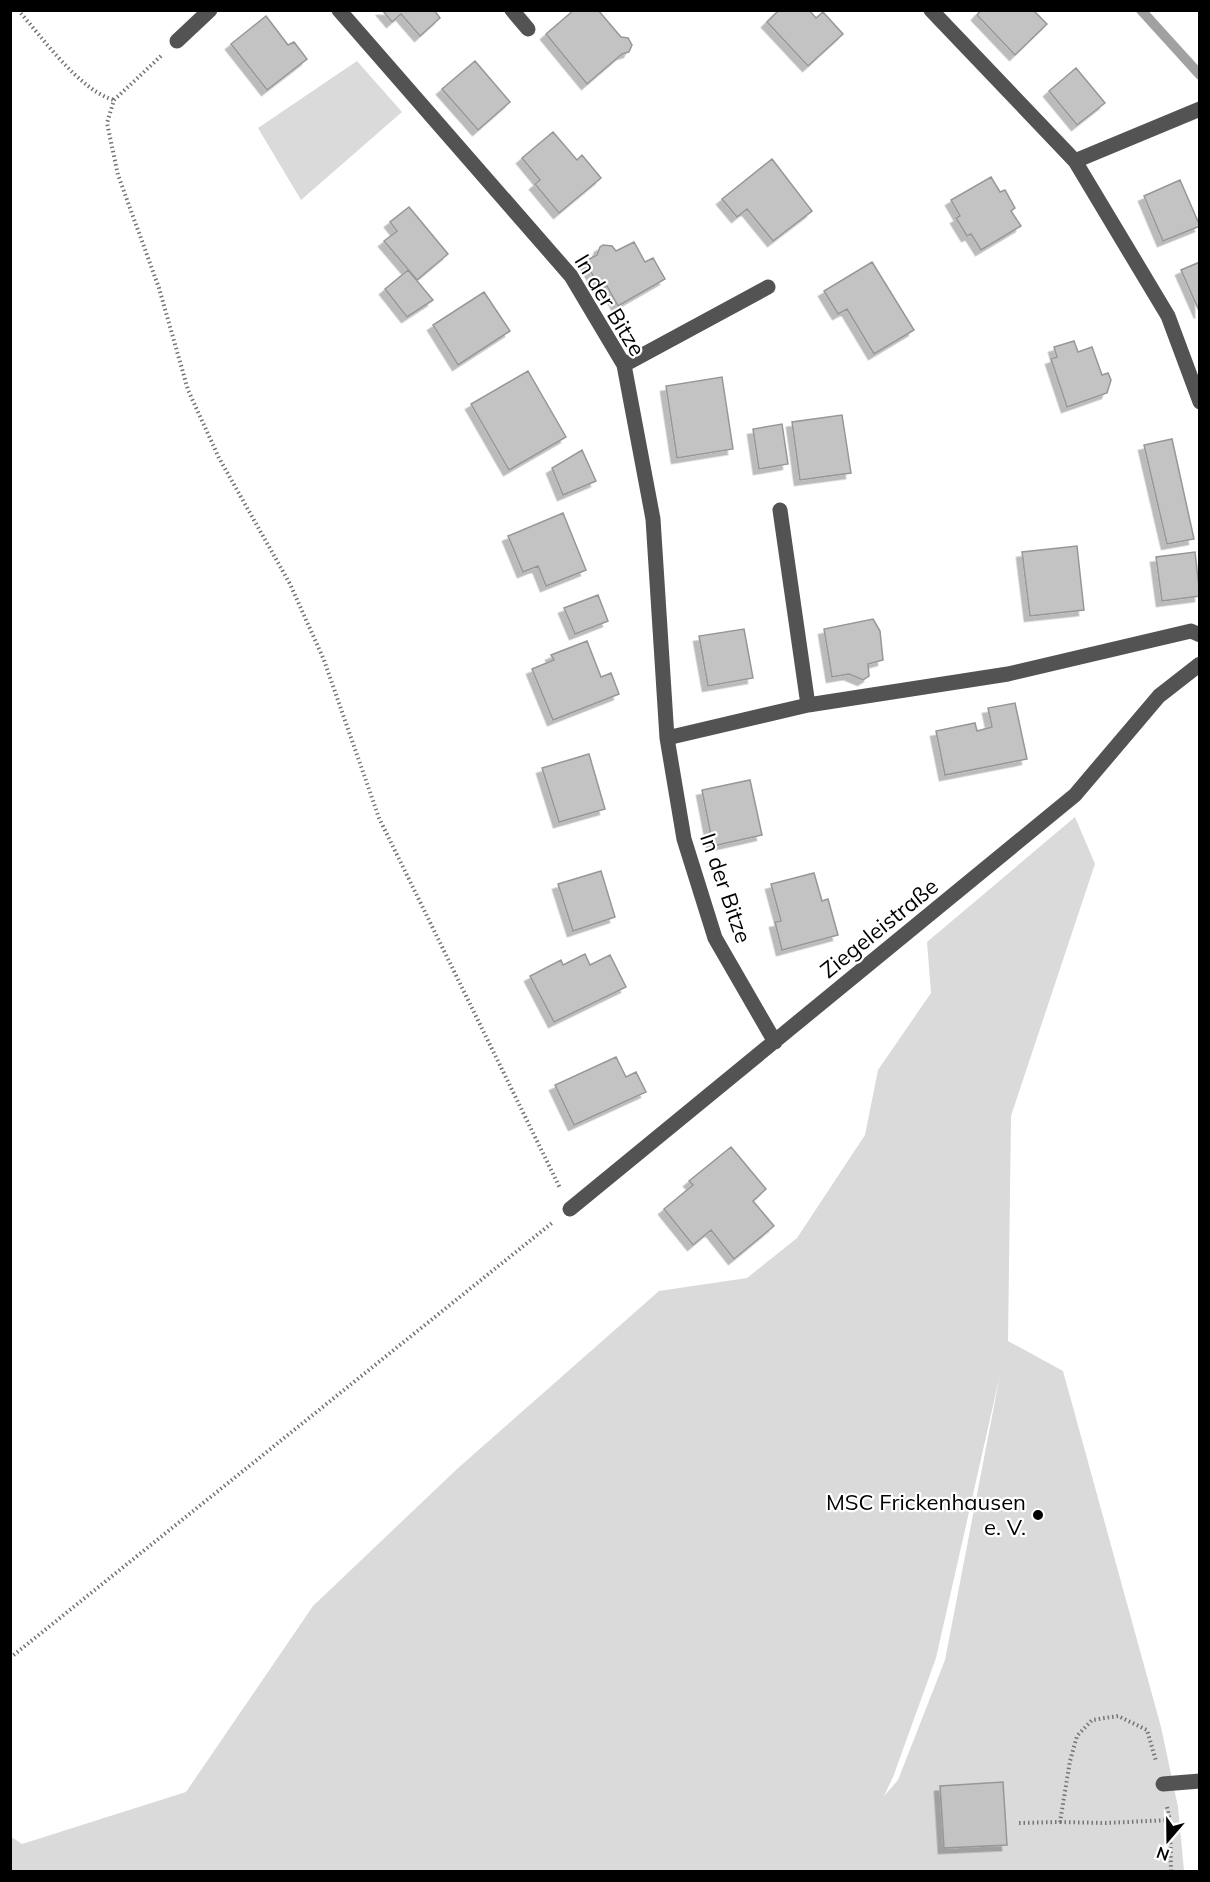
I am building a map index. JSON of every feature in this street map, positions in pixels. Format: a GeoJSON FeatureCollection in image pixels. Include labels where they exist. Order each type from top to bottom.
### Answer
{"type":"FeatureCollection","features":[{"type":"Feature","properties":{"kind":"street"},"geometry":{"type":"LineString","coordinates":[[177,40],[210,10]]}},
{"type":"Feature","properties":{"kind":"street","name":"In der Bitze"},"geometry":{"type":"LineString","coordinates":[[339,10],[571,276],[624,364],[653,519],[667,738],[684,839],[715,938],[775,1042]]}},
{"type":"Feature","properties":{"kind":"street"},"geometry":{"type":"LineString","coordinates":[[512,10],[528,28]]}},
{"type":"Feature","properties":{"kind":"street"},"geometry":{"type":"LineString","coordinates":[[931,10],[1075,161],[1168,316],[1200,402]]}},
{"type":"Feature","properties":{"kind":"street"},"geometry":{"type":"LineString","coordinates":[[1075,161],[1200,109]]}},
{"type":"Feature","properties":{"kind":"street"},"geometry":{"type":"LineString","coordinates":[[624,364],[768,286]]}},
{"type":"Feature","properties":{"kind":"street"},"geometry":{"type":"LineString","coordinates":[[780,510],[808,705]]}},
{"type":"Feature","properties":{"kind":"street"},"geometry":{"type":"LineString","coordinates":[[667,738],[808,705],[1008,675],[1191,631],[1200,635]]}},
{"type":"Feature","properties":{"kind":"street","name":"Ziegeleistraße"},"geometry":{"type":"LineString","coordinates":[[570,1209],[1076,795],[1159,696],[1200,664]]}},
{"type":"Feature","properties":{"kind":"street"},"geometry":{"type":"LineString","coordinates":[[1163,1784],[1200,1781]]}},
{"type":"Feature","properties":{"kind":"path"},"geometry":{"type":"LineString","coordinates":[[18,10],[68,67],[94,92],[114,100]]}},
{"type":"Feature","properties":{"kind":"path"},"geometry":{"type":"LineString","coordinates":[[10,1658],[570,1209],[379,818],[324,660],[290,584],[219,458],[188,390],[159,288],[118,175],[107,123],[114,100],[177,40]]}},
{"type":"Feature","properties":{"kind":"path"},"geometry":{"type":"LineString","coordinates":[[1060,1822],[1070,1761],[1077,1736],[1092,1720],[1118,1716],[1147,1730],[1163,1784],[1170,1820],[1171,1872]]}},
{"type":"Feature","properties":{"kind":"path"},"geometry":{"type":"LineString","coordinates":[[1019,1823],[1170,1820]]}},
{"type":"Feature","properties":{"kind":"shaded area"},"geometry":{"type":"Polygon","coordinates":[[[357,61],[402,112],[301,200],[258,128],[357,61]]]}},
{"type":"Feature","properties":{"kind":"shaded area"},"geometry":{"type":"Polygon","coordinates":[[[1075,817],[1095,864],[1011,1116],[1008,1341],[1063,1371],[1161,1727],[1178,1807],[1184,1871],[11,1872],[10,1836],[22,1844],[186,1792],[313,1606],[457,1469],[659,1291],[747,1278],[797,1238],[865,1135],[878,1070],[931,993],[927,942],[1075,817]],[[1000,1375],[936,1658],[884,1796],[898,1780],[945,1660],[1000,1375]]]}},
{"type":"Feature","properties":{"kind":"building"},"geometry":{"type":"Polygon","coordinates":[[[382,10],[434,10],[440,18],[420,36],[401,14],[392,22],[382,10]]]}},
{"type":"Feature","properties":{"kind":"building"},"geometry":{"type":"Polygon","coordinates":[[[574,10],[598,10],[621,37],[628,38],[632,45],[629,52],[622,54],[587,84],[546,34],[574,10]]]}},
{"type":"Feature","properties":{"kind":"building"},"geometry":{"type":"Polygon","coordinates":[[[779,10],[809,10],[816,18],[823,12],[843,34],[808,66],[767,22],[779,10]]]}},
{"type":"Feature","properties":{"kind":"building"},"geometry":{"type":"Polygon","coordinates":[[[981,10],[1033,10],[1047,24],[1015,55],[977,15],[981,10]]]}},
{"type":"Feature","properties":{"kind":"building"},"geometry":{"type":"Polygon","coordinates":[[[266,16],[288,45],[294,42],[307,59],[267,90],[231,44],[266,16]]]}},
{"type":"Feature","properties":{"kind":"building"},"geometry":{"type":"Polygon","coordinates":[[[475,61],[510,102],[478,130],[442,89],[475,61]]]}},
{"type":"Feature","properties":{"kind":"building"},"geometry":{"type":"Polygon","coordinates":[[[1076,68],[1105,103],[1077,125],[1049,91],[1076,68]]]}},
{"type":"Feature","properties":{"kind":"building"},"geometry":{"type":"Polygon","coordinates":[[[553,132],[577,160],[582,155],[601,178],[559,213],[535,184],[540,180],[522,158],[553,132]]]}},
{"type":"Feature","properties":{"kind":"building"},"geometry":{"type":"Polygon","coordinates":[[[772,159],[812,211],[773,241],[747,209],[737,217],[722,199],[772,159]]]}},
{"type":"Feature","properties":{"kind":"building"},"geometry":{"type":"Polygon","coordinates":[[[991,177],[1000,192],[1005,190],[1015,208],[1011,211],[1021,226],[981,250],[971,234],[967,236],[956,218],[960,216],[951,200],[991,177]]]}},
{"type":"Feature","properties":{"kind":"building"},"geometry":{"type":"Polygon","coordinates":[[[1180,180],[1200,226],[1163,241],[1144,196],[1180,180]]]}},
{"type":"Feature","properties":{"kind":"building"},"geometry":{"type":"Polygon","coordinates":[[[409,207],[448,254],[417,280],[384,241],[397,231],[390,222],[409,207]]]}},
{"type":"Feature","properties":{"kind":"building"},"geometry":{"type":"Polygon","coordinates":[[[634,242],[645,262],[653,258],[665,279],[618,306],[607,286],[601,290],[585,261],[597,255],[603,245],[612,246],[616,251],[634,242]]]}},
{"type":"Feature","properties":{"kind":"building"},"geometry":{"type":"Polygon","coordinates":[[[872,262],[914,330],[874,354],[847,309],[838,314],[824,291],[872,262]]]}},
{"type":"Feature","properties":{"kind":"building"},"geometry":{"type":"Polygon","coordinates":[[[1200,262],[1200,313],[1181,270],[1200,262]]]}},
{"type":"Feature","properties":{"kind":"building"},"geometry":{"type":"Polygon","coordinates":[[[408,270],[433,300],[407,317],[385,289],[408,270]]]}},
{"type":"Feature","properties":{"kind":"building"},"geometry":{"type":"Polygon","coordinates":[[[484,292],[510,331],[458,365],[433,325],[484,292]]]}},
{"type":"Feature","properties":{"kind":"building"},"geometry":{"type":"Polygon","coordinates":[[[1074,341],[1078,352],[1092,347],[1102,375],[1108,373],[1111,380],[1107,393],[1067,407],[1051,359],[1057,357],[1054,347],[1074,341]]]}},
{"type":"Feature","properties":{"kind":"building"},"geometry":{"type":"Polygon","coordinates":[[[528,371],[566,437],[509,470],[471,404],[528,371]]]}},
{"type":"Feature","properties":{"kind":"building"},"geometry":{"type":"Polygon","coordinates":[[[722,377],[733,449],[677,458],[666,386],[722,377]]]}},
{"type":"Feature","properties":{"kind":"building"},"geometry":{"type":"Polygon","coordinates":[[[842,415],[851,473],[800,480],[792,422],[842,415]]]}},
{"type":"Feature","properties":{"kind":"building"},"geometry":{"type":"Polygon","coordinates":[[[782,424],[788,464],[759,469],[753,429],[782,424]]]}},
{"type":"Feature","properties":{"kind":"building"},"geometry":{"type":"Polygon","coordinates":[[[1172,439],[1194,539],[1167,544],[1144,445],[1172,439]]]}},
{"type":"Feature","properties":{"kind":"building"},"geometry":{"type":"Polygon","coordinates":[[[582,450],[596,481],[563,495],[552,468],[582,450]]]}},
{"type":"Feature","properties":{"kind":"building"},"geometry":{"type":"Polygon","coordinates":[[[563,513],[586,570],[546,586],[538,566],[523,572],[508,536],[563,513]]]}},
{"type":"Feature","properties":{"kind":"building"},"geometry":{"type":"Polygon","coordinates":[[[1077,546],[1084,610],[1030,616],[1022,552],[1077,546]]]}},
{"type":"Feature","properties":{"kind":"building"},"geometry":{"type":"Polygon","coordinates":[[[1195,552],[1200,596],[1162,601],[1156,557],[1195,552]]]}},
{"type":"Feature","properties":{"kind":"building"},"geometry":{"type":"Polygon","coordinates":[[[598,595],[608,621],[575,634],[564,608],[598,595]]]}},
{"type":"Feature","properties":{"kind":"building"},"geometry":{"type":"Polygon","coordinates":[[[873,619],[880,631],[883,660],[868,664],[869,676],[863,680],[849,674],[832,677],[824,629],[873,619]]]}},
{"type":"Feature","properties":{"kind":"building"},"geometry":{"type":"Polygon","coordinates":[[[744,629],[753,678],[708,686],[699,636],[744,629]]]}},
{"type":"Feature","properties":{"kind":"building"},"geometry":{"type":"Polygon","coordinates":[[[587,641],[601,677],[611,673],[619,694],[553,720],[532,669],[554,660],[551,655],[587,641]]]}},
{"type":"Feature","properties":{"kind":"building"},"geometry":{"type":"Polygon","coordinates":[[[1015,703],[1027,759],[945,775],[936,731],[975,723],[977,731],[992,727],[988,708],[1015,703]]]}},
{"type":"Feature","properties":{"kind":"building"},"geometry":{"type":"Polygon","coordinates":[[[589,754],[605,809],[559,822],[542,768],[589,754]]]}},
{"type":"Feature","properties":{"kind":"building"},"geometry":{"type":"Polygon","coordinates":[[[750,780],[762,835],[713,846],[702,790],[750,780]]]}},
{"type":"Feature","properties":{"kind":"building"},"geometry":{"type":"Polygon","coordinates":[[[601,871],[615,917],[573,931],[558,884],[601,871]]]}},
{"type":"Feature","properties":{"kind":"building"},"geometry":{"type":"Polygon","coordinates":[[[814,873],[822,901],[828,899],[838,935],[782,950],[775,922],[781,921],[771,884],[814,873]]]}},
{"type":"Feature","properties":{"kind":"building"},"geometry":{"type":"Polygon","coordinates":[[[585,954],[590,965],[610,955],[626,987],[554,1022],[530,976],[561,960],[563,965],[585,954]]]}},
{"type":"Feature","properties":{"kind":"building"},"geometry":{"type":"Polygon","coordinates":[[[616,1057],[626,1077],[636,1072],[646,1092],[574,1125],[555,1085],[616,1057]]]}},
{"type":"Feature","properties":{"kind":"building"},"geometry":{"type":"Polygon","coordinates":[[[731,1147],[766,1189],[753,1201],[774,1226],[734,1259],[711,1230],[693,1245],[664,1209],[693,1185],[689,1181],[731,1147]]]}},
{"type":"Feature","properties":{"kind":"building"},"geometry":{"type":"Polygon","coordinates":[[[1003,1782],[1007,1845],[944,1848],[940,1786],[1003,1782]]]}},
{"type":"Feature","properties":{"kind":"waterway"},"geometry":{"type":"LineString","coordinates":[[1141,10],[1200,75]]}},
{"type":"Feature","properties":{"kind":"place","name":"MSC Frickenhausen e. V."},"geometry":{"type":"Point","coordinates":[1038,1515]}}]}
